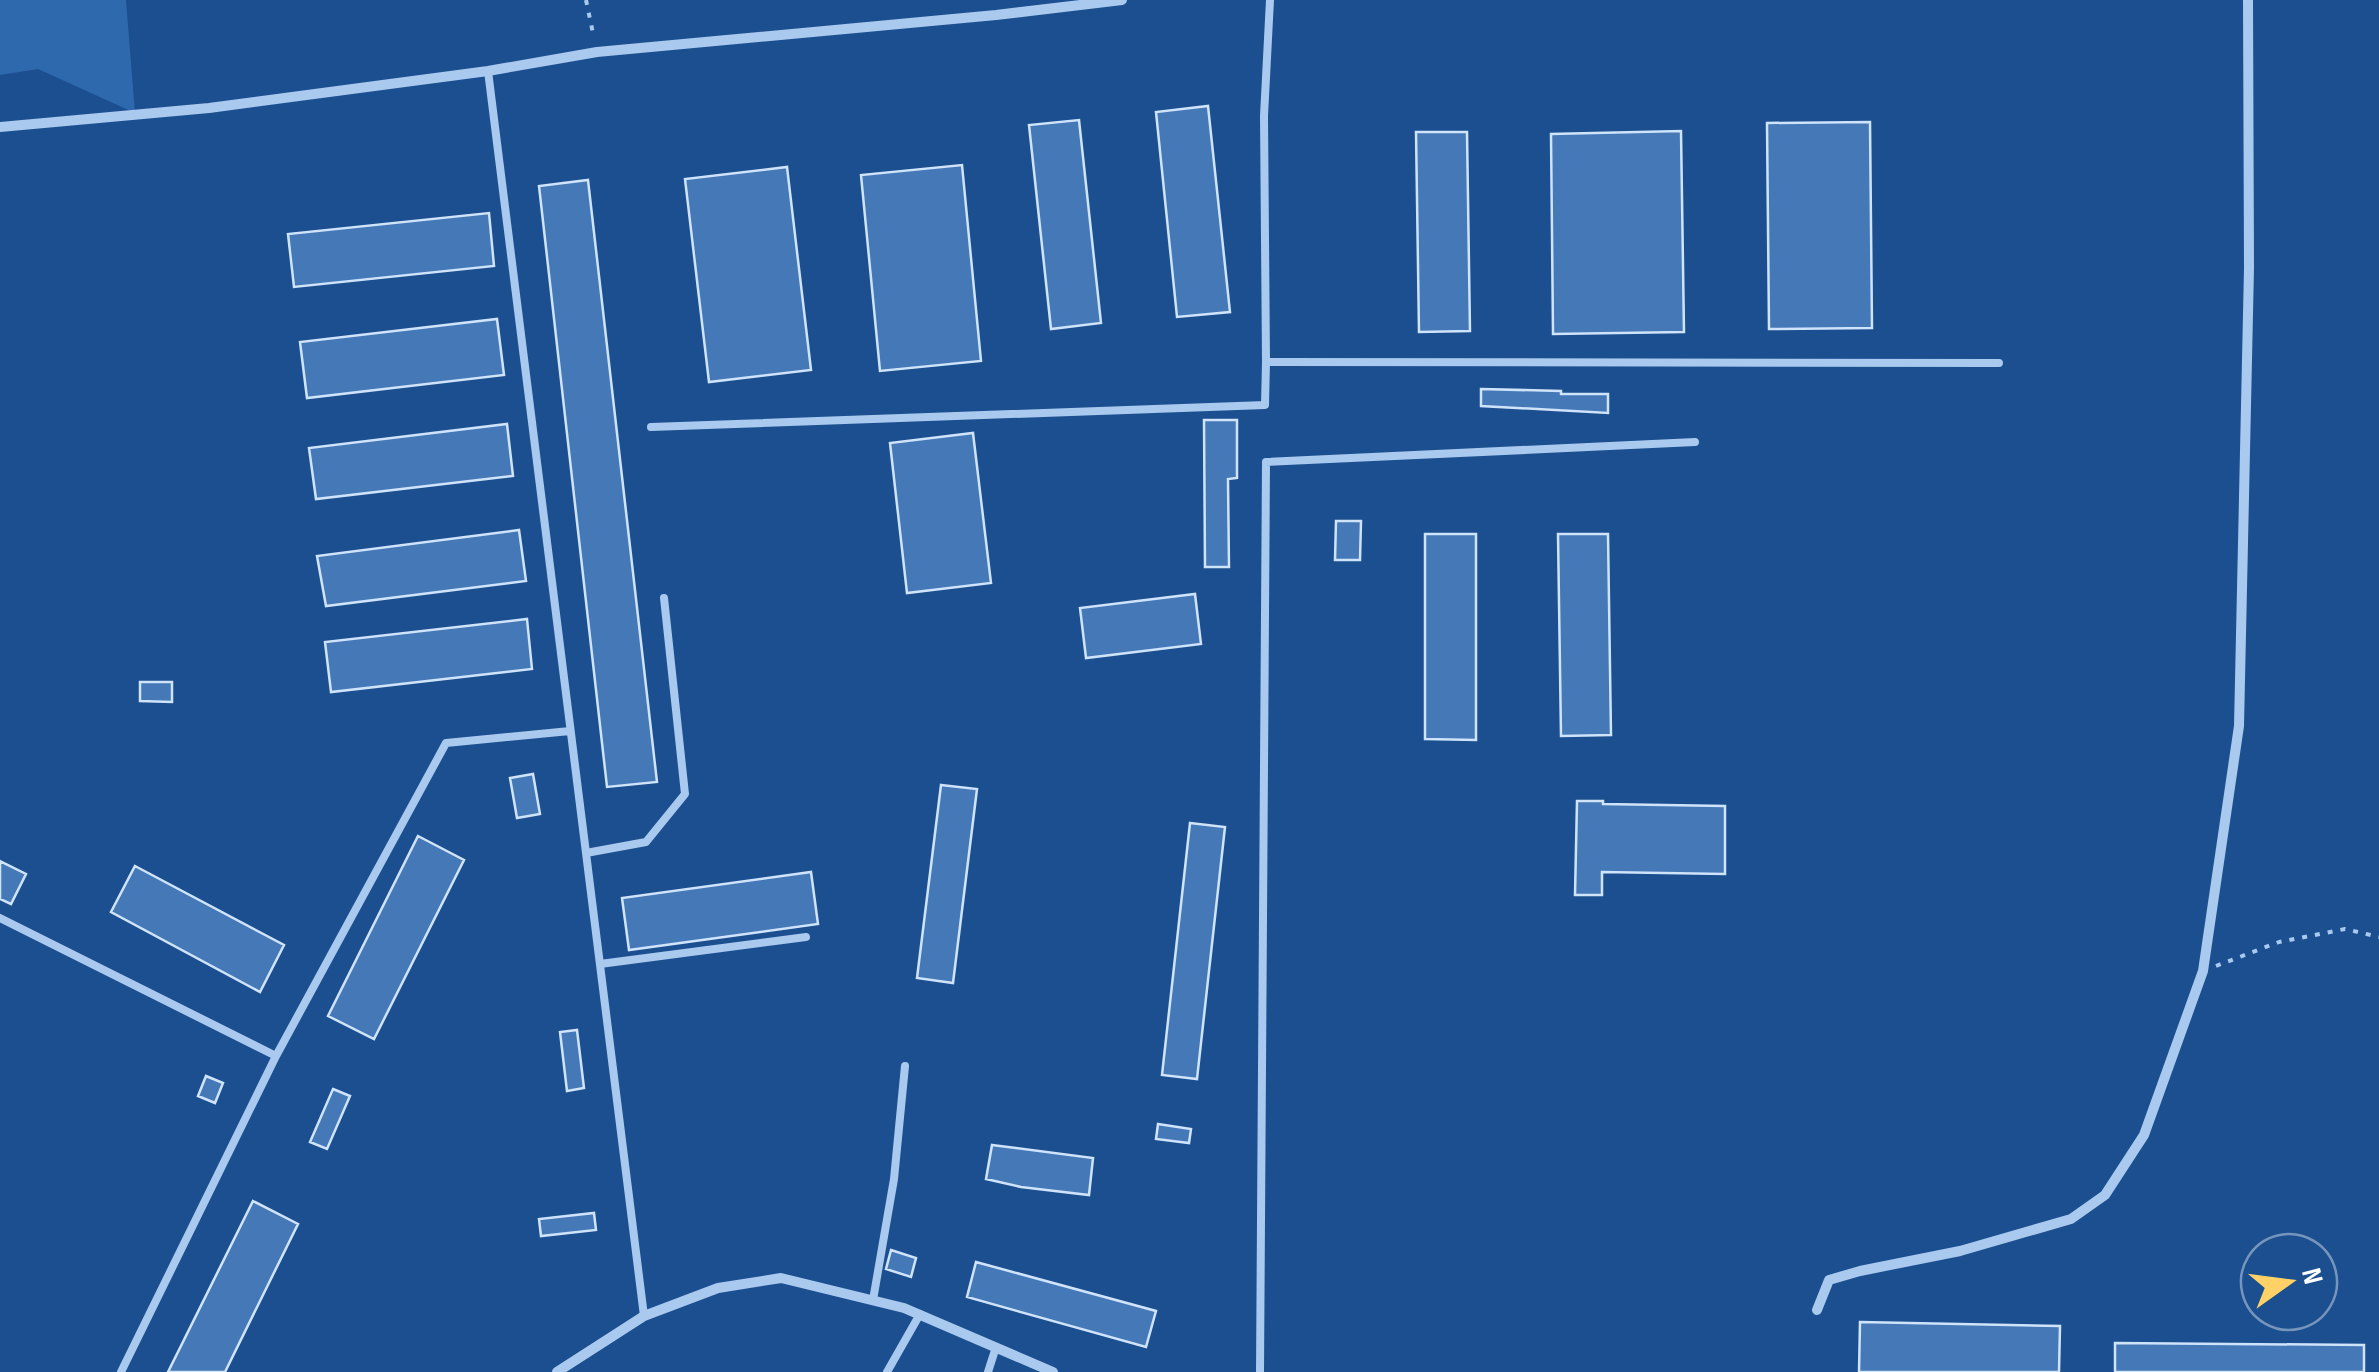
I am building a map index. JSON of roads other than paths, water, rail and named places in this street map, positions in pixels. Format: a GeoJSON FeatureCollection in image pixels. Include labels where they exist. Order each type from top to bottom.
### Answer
{"type":"FeatureCollection","features":[{"type":"Feature","properties":{"kind":"street"},"geometry":{"type":"LineString","coordinates":[[0,127],[158,114],[488,71],[597,52],[1122,0]]}},
{"type":"Feature","properties":{"kind":"street"},"geometry":{"type":"LineString","coordinates":[[1817,1310],[1829,1280],[1960,1251],[2071,1219],[2105,1195],[2144,1134],[2203,971],[2238,726],[2249,288],[2248,0]]}},
{"type":"Feature","properties":{"kind":"street"},"geometry":{"type":"LineString","coordinates":[[557,1372],[644,1316],[718,1288],[781,1278],[904,1308],[1053,1372]]}},
{"type":"Feature","properties":{"kind":"lane"},"geometry":{"type":"LineString","coordinates":[[651,428],[1265,405],[1264,116],[1270,0]]}},
{"type":"Feature","properties":{"kind":"lane"},"geometry":{"type":"LineString","coordinates":[[488,71],[644,1316]]}},
{"type":"Feature","properties":{"kind":"lane"},"geometry":{"type":"LineString","coordinates":[[1266,362],[1999,363]]}},
{"type":"Feature","properties":{"kind":"lane"},"geometry":{"type":"LineString","coordinates":[[1260,1372],[1266,462],[1695,442]]}},
{"type":"Feature","properties":{"kind":"lane"},"geometry":{"type":"LineString","coordinates":[[586,853],[646,842],[685,794],[664,598]]}},
{"type":"Feature","properties":{"kind":"lane"},"geometry":{"type":"LineString","coordinates":[[121,1372],[276,1056],[446,743],[570,730]]}},
{"type":"Feature","properties":{"kind":"lane"},"geometry":{"type":"LineString","coordinates":[[0,918],[276,1056]]}},
{"type":"Feature","properties":{"kind":"lane"},"geometry":{"type":"LineString","coordinates":[[600,964],[806,937]]}},
{"type":"Feature","properties":{"kind":"lane"},"geometry":{"type":"LineString","coordinates":[[873,1300],[894,1179],[905,1066]]}},
{"type":"Feature","properties":{"kind":"lane"},"geometry":{"type":"LineString","coordinates":[[887,1372],[920,1314]]}},
{"type":"Feature","properties":{"kind":"lane"},"geometry":{"type":"LineString","coordinates":[[988,1372],[996,1347]]}}]}
